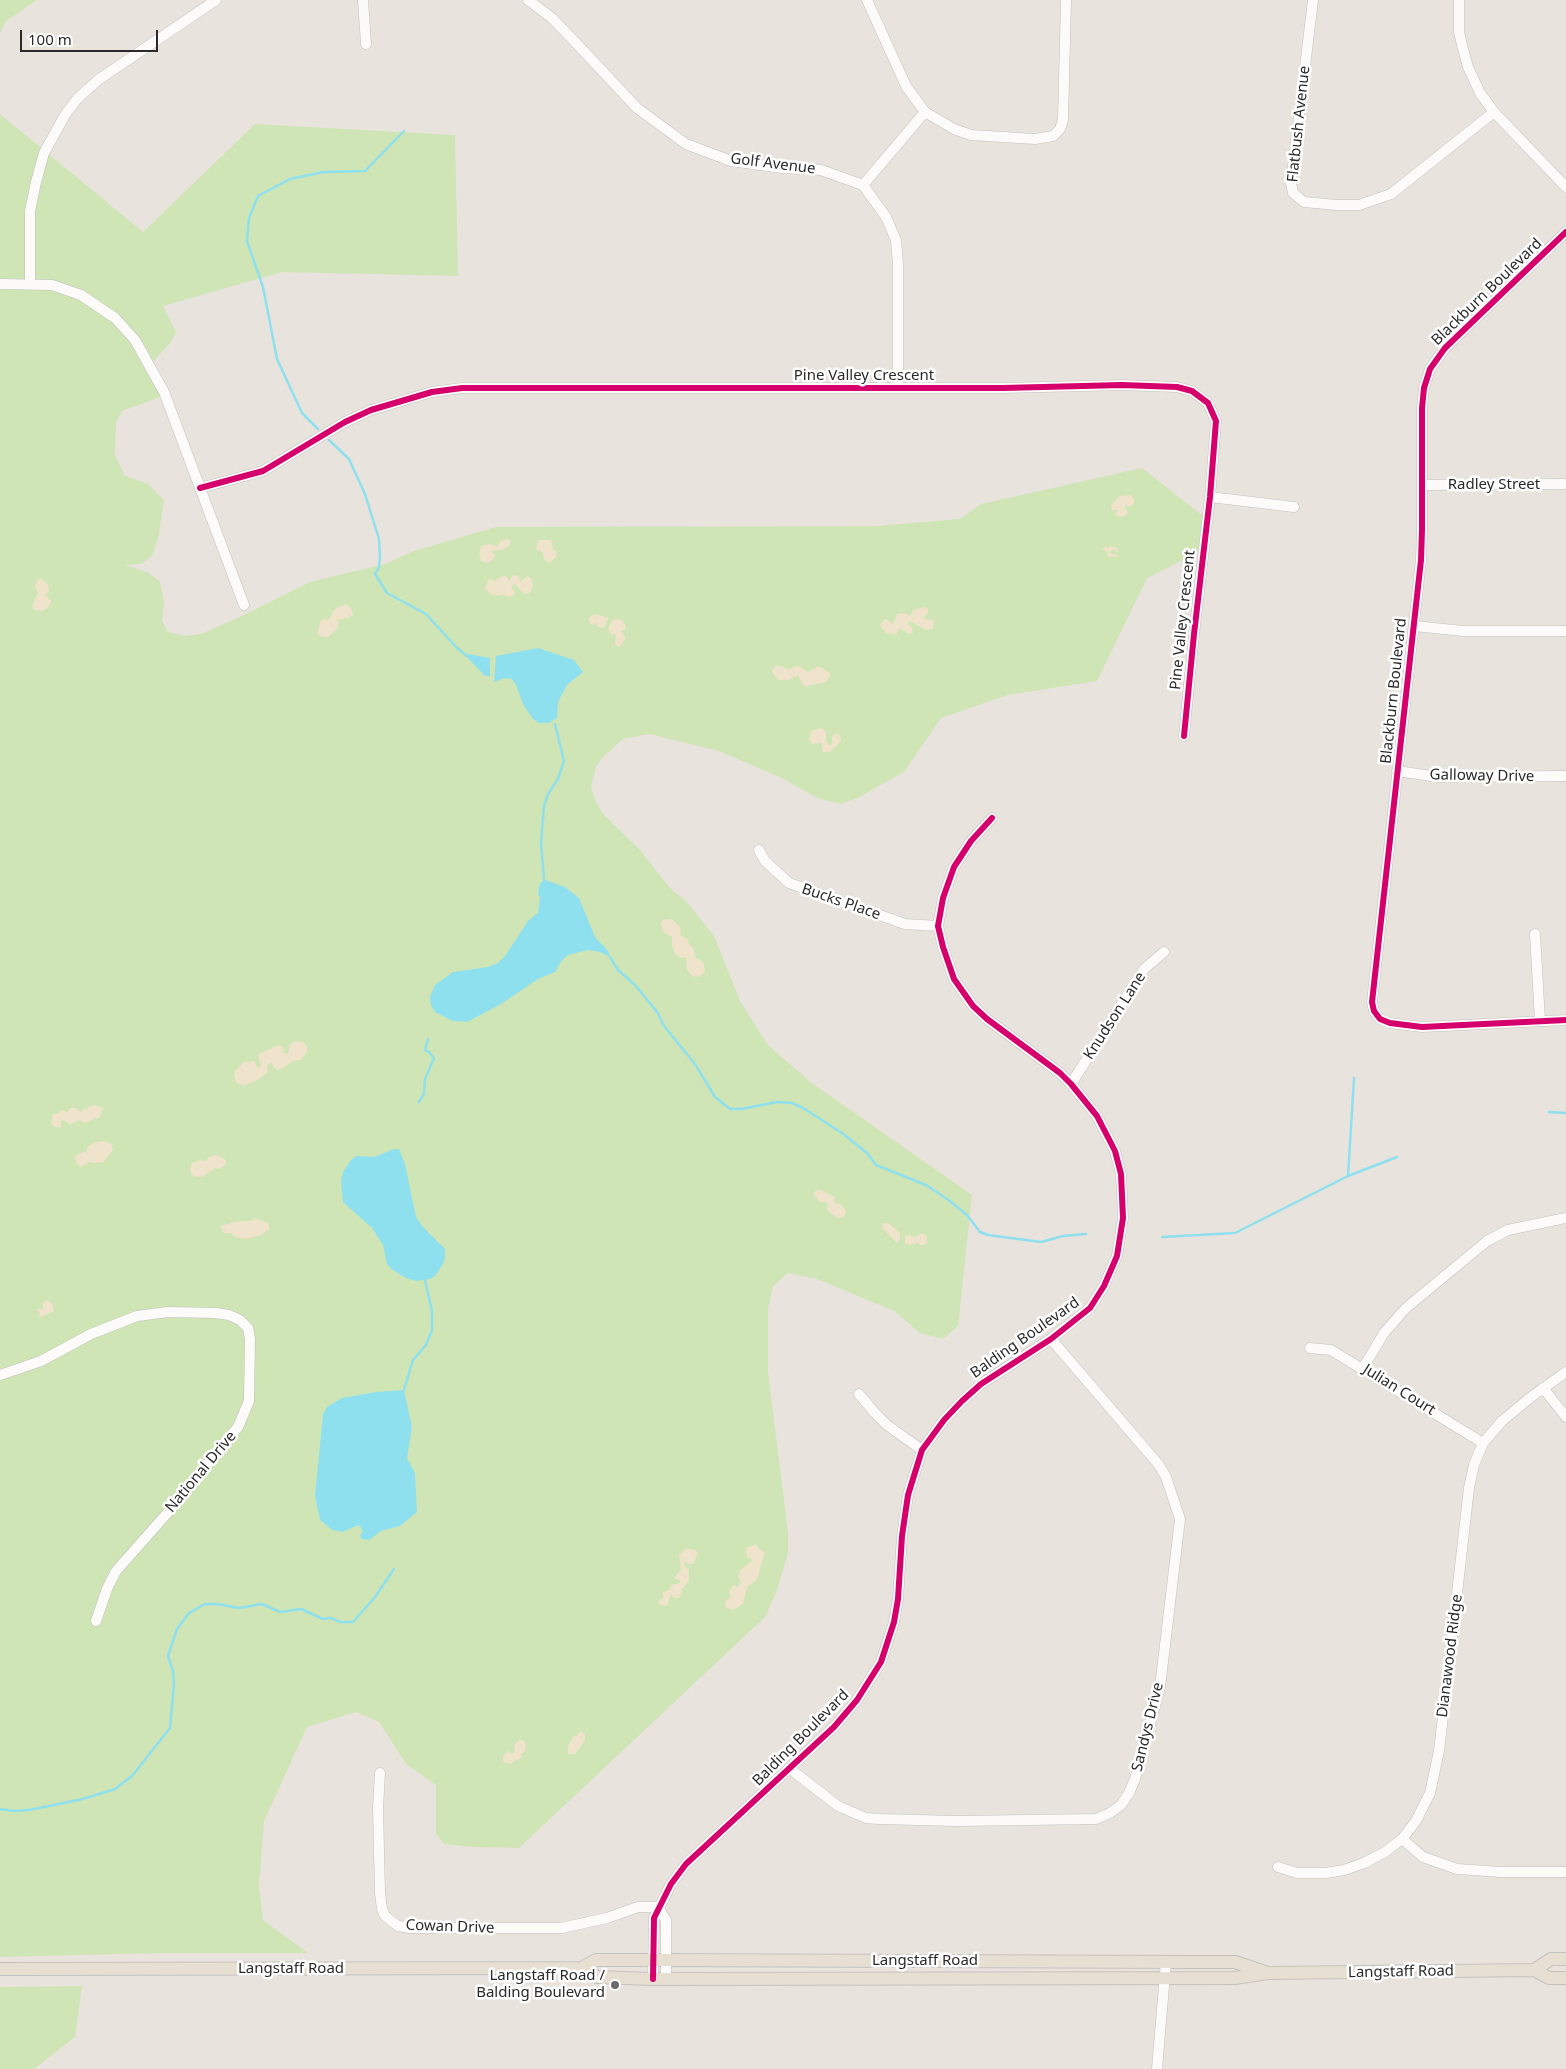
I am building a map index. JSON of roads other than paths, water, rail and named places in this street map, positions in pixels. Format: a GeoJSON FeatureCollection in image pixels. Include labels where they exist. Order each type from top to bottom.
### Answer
{"type":"FeatureCollection","features":[{"type":"Feature","properties":{"kind":"main road","name":"Langstaff Road"},"geometry":{"type":"LineString","coordinates":[[1534,1970],[1551,1959],[1566,1959]]}},
{"type":"Feature","properties":{"kind":"main road","name":"Langstaff Road"},"geometry":{"type":"LineString","coordinates":[[0,1968],[582,1968],[596,1960],[1235,1962],[1268,1974]]}},
{"type":"Feature","properties":{"kind":"main road","name":"Langstaff Road"},"geometry":{"type":"LineString","coordinates":[[582,1968],[597,1977],[652,1979],[1235,1978],[1268,1974],[1534,1970],[1549,1978],[1566,1978]]}},
{"type":"Feature","properties":{"kind":"street"},"geometry":{"type":"LineString","coordinates":[[30,284],[30,211],[36,182],[44,153],[65,115],[77,99],[98,80],[216,0]]}},
{"type":"Feature","properties":{"kind":"street"},"geometry":{"type":"LineString","coordinates":[[363,0],[366,44]]}},
{"type":"Feature","properties":{"kind":"street","name":"Golf Avenue"},"geometry":{"type":"LineString","coordinates":[[528,0],[552,18],[636,108],[686,144],[731,161],[782,168],[821,170],[862,185]]}},
{"type":"Feature","properties":{"kind":"street"},"geometry":{"type":"LineString","coordinates":[[867,0],[906,86],[925,112],[971,135],[1035,139],[1053,136],[1060,129],[1063,120],[1066,0]]}},
{"type":"Feature","properties":{"kind":"street","name":"Flatbush Avenue"},"geometry":{"type":"LineString","coordinates":[[1313,0],[1291,183],[1293,193],[1304,202],[1359,205],[1391,194],[1494,112]]}},
{"type":"Feature","properties":{"kind":"street"},"geometry":{"type":"LineString","coordinates":[[1459,0],[1459,32],[1468,67],[1480,93],[1494,112],[1566,187]]}},
{"type":"Feature","properties":{"kind":"street"},"geometry":{"type":"LineString","coordinates":[[898,388],[898,265],[896,240],[886,217],[862,185],[925,112]]}},
{"type":"Feature","properties":{"kind":"street","name":"Blackburn Boulevard"},"geometry":{"type":"LineString","coordinates":[[1566,232],[1445,348],[1430,369],[1422,398],[1422,541],[1372,1002],[1375,1014],[1380,1019],[1390,1023],[1422,1027],[1566,1020]]}},
{"type":"Feature","properties":{"kind":"street"},"geometry":{"type":"LineString","coordinates":[[0,284],[52,285],[81,295],[115,318],[135,340],[164,392],[244,604]]}},
{"type":"Feature","properties":{"kind":"street","name":"Pine Valley Crescent"},"geometry":{"type":"LineString","coordinates":[[200,488],[263,471],[345,422],[371,410],[432,392],[488,388],[1177,387],[1192,391],[1208,402],[1216,421],[1210,497],[1184,736]]}},
{"type":"Feature","properties":{"kind":"street","name":"Radley Street"},"geometry":{"type":"LineString","coordinates":[[1422,485],[1566,484]]}},
{"type":"Feature","properties":{"kind":"street"},"geometry":{"type":"LineString","coordinates":[[1210,497],[1294,506]]}},
{"type":"Feature","properties":{"kind":"street"},"geometry":{"type":"LineString","coordinates":[[1414,626],[1463,631],[1566,631]]}},
{"type":"Feature","properties":{"kind":"street","name":"Galloway Drive"},"geometry":{"type":"LineString","coordinates":[[1397,771],[1438,777],[1566,776]]}},
{"type":"Feature","properties":{"kind":"street","name":"Balding Boulevard"},"geometry":{"type":"LineString","coordinates":[[652,1979],[653,1925],[658,1907],[671,1884],[686,1864],[834,1726],[857,1700],[881,1662],[894,1622],[898,1599],[902,1536],[908,1495],[922,1450],[962,1400],[981,1384],[1051,1339],[1090,1308],[1104,1286],[1116,1256],[1122,1218],[1122,1174],[1115,1151],[1098,1116],[1072,1084],[987,1019],[973,1006],[954,979],[945,954],[938,926],[943,898],[954,867],[971,841],[992,818]]}},
{"type":"Feature","properties":{"kind":"street","name":"Bucks Place"},"geometry":{"type":"LineString","coordinates":[[759,850],[765,861],[789,883],[905,924],[938,926]]}},
{"type":"Feature","properties":{"kind":"street"},"geometry":{"type":"LineString","coordinates":[[1535,934],[1540,1022]]}},
{"type":"Feature","properties":{"kind":"street","name":"Knudson Lane"},"geometry":{"type":"LineString","coordinates":[[1072,1084],[1144,969],[1164,952]]}},
{"type":"Feature","properties":{"kind":"street"},"geometry":{"type":"LineString","coordinates":[[1363,1368],[1384,1333],[1406,1308],[1487,1241],[1508,1230],[1566,1218]]}},
{"type":"Feature","properties":{"kind":"street","name":"National Drive"},"geometry":{"type":"LineString","coordinates":[[0,1375],[41,1360],[91,1334],[137,1316],[168,1312],[216,1313],[229,1315],[240,1320],[248,1328],[250,1338],[249,1401],[238,1427],[178,1501],[116,1571],[107,1589],[96,1621]]}},
{"type":"Feature","properties":{"kind":"street","name":"Sandys Drive"},"geometry":{"type":"LineString","coordinates":[[789,1768],[838,1806],[859,1815],[878,1819],[957,1821],[1096,1819],[1110,1813],[1121,1805],[1129,1793],[1160,1686],[1180,1519],[1166,1478],[1159,1465],[1051,1339]]}},
{"type":"Feature","properties":{"kind":"street","name":"Julian Court"},"geometry":{"type":"LineString","coordinates":[[1310,1348],[1331,1350],[1483,1443]]}},
{"type":"Feature","properties":{"kind":"street","name":"Dianawood Ridge"},"geometry":{"type":"LineString","coordinates":[[1278,1867],[1297,1873],[1326,1873],[1344,1870],[1364,1863],[1385,1852],[1402,1839],[1416,1821],[1430,1794],[1435,1772],[1469,1488],[1474,1465],[1483,1443],[1512,1413],[1566,1372]]}},
{"type":"Feature","properties":{"kind":"street"},"geometry":{"type":"LineString","coordinates":[[1543,1388],[1566,1417]]}},
{"type":"Feature","properties":{"kind":"street"},"geometry":{"type":"LineString","coordinates":[[859,1394],[887,1425],[922,1450]]}},
{"type":"Feature","properties":{"kind":"street","name":"Cowan Drive"},"geometry":{"type":"LineString","coordinates":[[380,1772],[378,1808],[380,1893],[382,1909],[386,1916],[398,1926],[410,1928],[561,1928],[607,1918],[638,1907],[658,1907]]}},
{"type":"Feature","properties":{"kind":"street"},"geometry":{"type":"LineString","coordinates":[[1402,1839],[1423,1857],[1457,1869],[1500,1872],[1566,1872]]}},
{"type":"Feature","properties":{"kind":"street"},"geometry":{"type":"LineString","coordinates":[[658,1907],[666,1920],[666,1979]]}},
{"type":"Feature","properties":{"kind":"street"},"geometry":{"type":"LineString","coordinates":[[1157,2069],[1166,1962]]}},
{"type":"Feature","properties":{"kind":"water"},"geometry":{"type":"Polygon","coordinates":[[[538,648],[574,660],[583,672],[567,685],[558,702],[557,718],[549,723],[539,723],[533,719],[524,706],[512,679],[505,678],[494,682],[496,656],[538,648]]]}},
{"type":"Feature","properties":{"kind":"water"},"geometry":{"type":"Polygon","coordinates":[[[468,654],[490,658],[490,677],[484,675],[467,657],[468,654]]]}},
{"type":"Feature","properties":{"kind":"water"},"geometry":{"type":"Polygon","coordinates":[[[545,880],[565,887],[579,898],[595,937],[608,951],[610,957],[600,952],[588,950],[568,955],[562,960],[555,972],[538,979],[501,1004],[467,1022],[453,1021],[435,1012],[431,1005],[430,997],[435,985],[453,972],[488,967],[498,963],[505,956],[528,921],[538,913],[539,886],[545,880]]]}},
{"type":"Feature","properties":{"kind":"water"},"geometry":{"type":"Polygon","coordinates":[[[394,1149],[399,1149],[405,1164],[416,1217],[423,1227],[445,1249],[443,1264],[435,1276],[430,1279],[416,1281],[406,1278],[391,1269],[387,1264],[383,1245],[372,1228],[343,1202],[341,1181],[343,1172],[351,1160],[356,1156],[374,1157],[394,1149]]]}},
{"type":"Feature","properties":{"kind":"water"},"geometry":{"type":"Polygon","coordinates":[[[404,1390],[412,1427],[407,1458],[415,1473],[417,1512],[400,1526],[381,1531],[369,1540],[362,1539],[360,1536],[363,1531],[359,1525],[342,1532],[332,1530],[320,1520],[315,1496],[323,1414],[327,1407],[342,1398],[376,1392],[404,1390]]]}},
{"type":"Feature","properties":{"kind":"waterway"},"geometry":{"type":"LineString","coordinates":[[318,429],[302,413],[277,359],[263,287],[247,241],[249,218],[258,196],[290,179],[323,172],[365,171],[404,131]]}},
{"type":"Feature","properties":{"kind":"waterway"},"geometry":{"type":"LineString","coordinates":[[329,440],[349,459],[365,494],[379,539],[379,567],[375,574],[387,593],[426,614],[457,648],[467,656]]}},
{"type":"Feature","properties":{"kind":"waterway"},"geometry":{"type":"LineString","coordinates":[[544,879],[541,843],[544,806],[548,794],[558,779],[564,761],[555,724]]}},
{"type":"Feature","properties":{"kind":"waterway"},"geometry":{"type":"LineString","coordinates":[[610,957],[618,970],[635,985],[658,1013],[664,1026],[695,1064],[715,1097],[730,1109],[741,1109],[777,1102],[792,1103],[803,1108],[842,1133],[867,1153],[876,1165],[926,1185],[950,1201],[967,1215],[980,1232],[988,1235],[1041,1242],[1063,1236],[1086,1234]]}},
{"type":"Feature","properties":{"kind":"waterway"},"geometry":{"type":"LineString","coordinates":[[419,1102],[424,1094],[425,1079],[434,1058],[425,1050],[428,1039]]}},
{"type":"Feature","properties":{"kind":"waterway"},"geometry":{"type":"LineString","coordinates":[[1348,1176],[1354,1078]]}},
{"type":"Feature","properties":{"kind":"waterway"},"geometry":{"type":"LineString","coordinates":[[1549,1112],[1566,1113]]}},
{"type":"Feature","properties":{"kind":"waterway"},"geometry":{"type":"LineString","coordinates":[[1162,1237],[1235,1233],[1348,1176],[1397,1157]]}},
{"type":"Feature","properties":{"kind":"waterway"},"geometry":{"type":"LineString","coordinates":[[404,1390],[413,1360],[426,1345],[432,1330],[432,1311],[425,1280]]}},
{"type":"Feature","properties":{"kind":"waterway"},"geometry":{"type":"LineString","coordinates":[[0,1809],[13,1811],[29,1810],[83,1799],[115,1789],[132,1776],[170,1728],[174,1684],[173,1671],[168,1656],[177,1629],[189,1613],[205,1604],[239,1608],[262,1604],[280,1612],[301,1609],[323,1619],[331,1618],[340,1622],[353,1622],[375,1597],[394,1569]]}},
{"type":"Feature","properties":{"kind":"place","name":"Langstaff Road / Balding Boulevard"},"geometry":{"type":"Point","coordinates":[615,1985]}}]}
